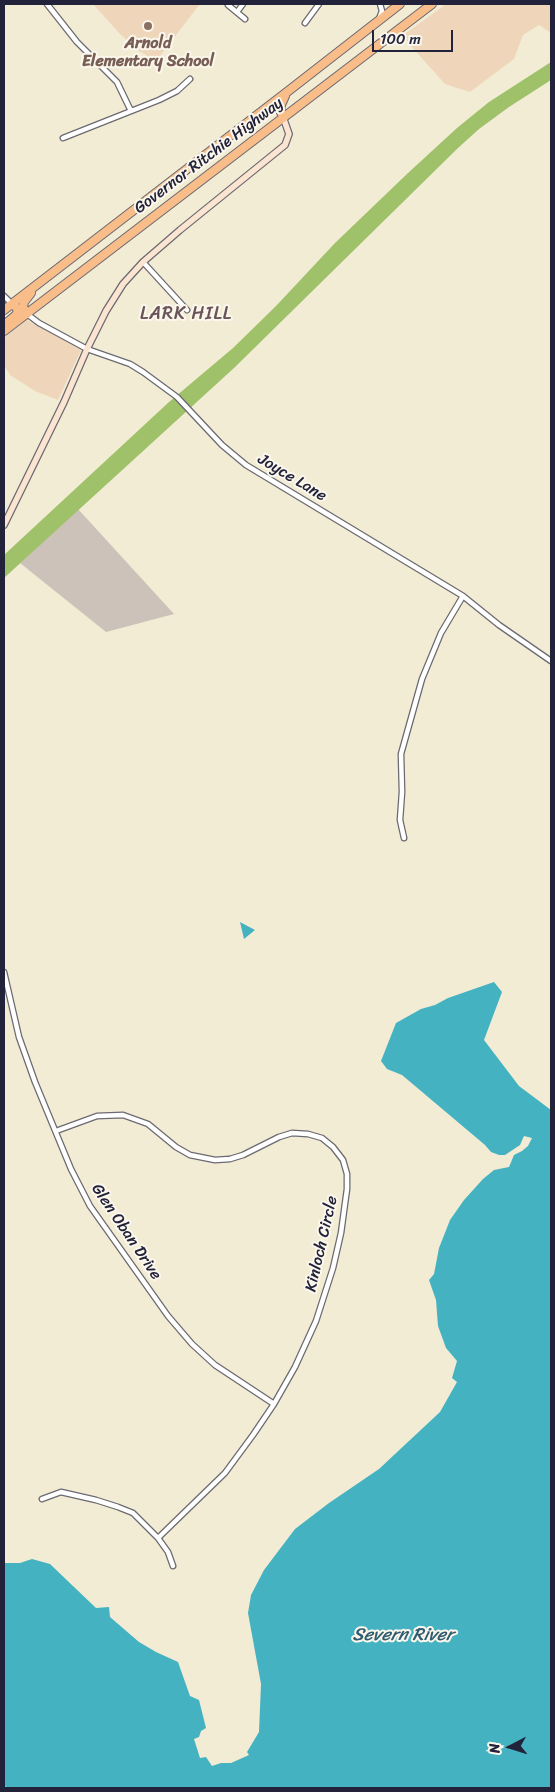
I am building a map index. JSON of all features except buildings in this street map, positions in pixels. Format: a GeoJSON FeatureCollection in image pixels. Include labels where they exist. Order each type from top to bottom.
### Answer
{"type":"FeatureCollection","features":[{"type":"Feature","properties":{"kind":"highway","name":"Governor Ritchie Highway"},"geometry":{"type":"LineString","coordinates":[[4,310],[400,4]]}},
{"type":"Feature","properties":{"kind":"highway","name":"Governor Ritchie Highway"},"geometry":{"type":"LineString","coordinates":[[4,331],[432,4]]}},
{"type":"Feature","properties":{"kind":"highway"},"geometry":{"type":"LineString","coordinates":[[283,117],[280,110],[287,92]]}},
{"type":"Feature","properties":{"kind":"highway"},"geometry":{"type":"LineString","coordinates":[[26,314],[23,307],[24,302],[41,282]]}},
{"type":"Feature","properties":{"kind":"highway"},"geometry":{"type":"LineString","coordinates":[[4,325],[18,311],[12,304]]}},
{"type":"Feature","properties":{"kind":"street"},"geometry":{"type":"LineString","coordinates":[[47,4],[77,42],[117,82],[131,111]]}},
{"type":"Feature","properties":{"kind":"street"},"geometry":{"type":"LineString","coordinates":[[237,12],[243,4]]}},
{"type":"Feature","properties":{"kind":"street"},"geometry":{"type":"LineString","coordinates":[[305,23],[319,4]]}},
{"type":"Feature","properties":{"kind":"street"},"geometry":{"type":"LineString","coordinates":[[380,4],[382,11],[380,19]]}},
{"type":"Feature","properties":{"kind":"street"},"geometry":{"type":"LineString","coordinates":[[228,5],[245,18]]}},
{"type":"Feature","properties":{"kind":"street"},"geometry":{"type":"LineString","coordinates":[[63,138],[159,100],[177,90],[190,79]]}},
{"type":"Feature","properties":{"kind":"street"},"geometry":{"type":"LineString","coordinates":[[4,525],[64,402],[87,349],[106,311],[123,284],[143,262],[180,230],[285,145],[288,134],[283,117]]}},
{"type":"Feature","properties":{"kind":"street"},"geometry":{"type":"LineString","coordinates":[[143,262],[187,310]]}},
{"type":"Feature","properties":{"kind":"street"},"geometry":{"type":"LineString","coordinates":[[4,296],[12,304]]}},
{"type":"Feature","properties":{"kind":"street","name":"Joyce Lane"},"geometry":{"type":"LineString","coordinates":[[26,314],[87,349],[130,364],[143,372],[177,397],[222,445],[246,465],[463,596],[499,625],[551,661]]}},
{"type":"Feature","properties":{"kind":"street"},"geometry":{"type":"LineString","coordinates":[[404,838],[400,820],[402,792],[401,754],[422,679],[441,634],[463,596]]}},
{"type":"Feature","properties":{"kind":"street","name":"Glen Oban Drive"},"geometry":{"type":"LineString","coordinates":[[4,972],[19,1037],[35,1082],[71,1169],[90,1206],[168,1316],[192,1344],[215,1365],[274,1404]]}},
{"type":"Feature","properties":{"kind":"street","name":"Kinloch Circle"},"geometry":{"type":"LineString","coordinates":[[56,1132],[84,1120],[110,1114],[123,1115],[148,1124],[176,1147],[190,1154],[215,1160],[243,1155],[279,1137],[292,1133],[308,1134],[322,1138],[333,1147],[343,1160],[347,1174],[348,1189],[333,1268],[316,1321],[295,1367],[254,1435],[225,1473],[158,1538]]}},
{"type":"Feature","properties":{"kind":"street"},"geometry":{"type":"LineString","coordinates":[[42,1499],[61,1492],[118,1506],[133,1513],[158,1538],[168,1552],[173,1566]]}},
{"type":"Feature","properties":{"kind":"shaded area","name":"Arnold Elementary School"},"geometry":{"type":"Polygon","coordinates":[[[93,4],[200,4],[156,61],[138,50],[120,34],[93,4]]]}},
{"type":"Feature","properties":{"kind":"shaded area"},"geometry":{"type":"Polygon","coordinates":[[[446,4],[551,4],[551,33],[539,25],[523,35],[514,59],[470,92],[445,84],[402,36],[446,4]]]}},
{"type":"Feature","properties":{"kind":"shaded area"},"geometry":{"type":"Polygon","coordinates":[[[27,320],[81,350],[58,400],[35,391],[10,375],[4,365],[4,338],[27,320]]]}},
{"type":"Feature","properties":{"kind":"shaded area"},"geometry":{"type":"Polygon","coordinates":[[[78,509],[174,614],[106,632],[20,563],[78,509]]]}},
{"type":"Feature","properties":{"kind":"green space"},"geometry":{"type":"Polygon","coordinates":[[[551,62],[551,80],[509,107],[479,129],[458,148],[234,368],[4,578],[4,555],[169,402],[233,348],[276,306],[335,243],[408,173],[457,128],[489,102],[551,62]]]}},
{"type":"Feature","properties":{"kind":"water"},"geometry":{"type":"Polygon","coordinates":[[[240,922],[255,930],[244,939],[240,922]]]}},
{"type":"Feature","properties":{"kind":"water","name":"Severn River"},"geometry":{"type":"Polygon","coordinates":[[[494,982],[502,992],[484,1040],[519,1086],[551,1110],[551,1788],[7,1788],[4,1785],[4,1563],[20,1563],[32,1559],[50,1564],[96,1608],[109,1607],[110,1617],[139,1642],[178,1662],[190,1696],[199,1700],[206,1728],[201,1731],[199,1737],[194,1739],[200,1758],[206,1757],[212,1766],[221,1763],[231,1763],[249,1755],[247,1752],[259,1732],[261,1684],[248,1613],[251,1595],[264,1570],[295,1529],[379,1469],[440,1412],[457,1382],[452,1378],[457,1361],[446,1348],[438,1326],[436,1300],[429,1280],[434,1274],[439,1248],[450,1220],[464,1200],[494,1170],[509,1167],[514,1155],[528,1146],[532,1138],[524,1136],[520,1145],[505,1155],[491,1152],[402,1075],[387,1069],[381,1061],[396,1023],[421,1009],[494,982]]]}},
{"type":"Feature","properties":{"kind":"place","name":"Arnold Elementary School"},"geometry":{"type":"Point","coordinates":[148,26]}},
{"type":"Feature","properties":{"kind":"district","name":"LARK HILL"},"geometry":{"type":"Point","coordinates":[186,314]}}]}
